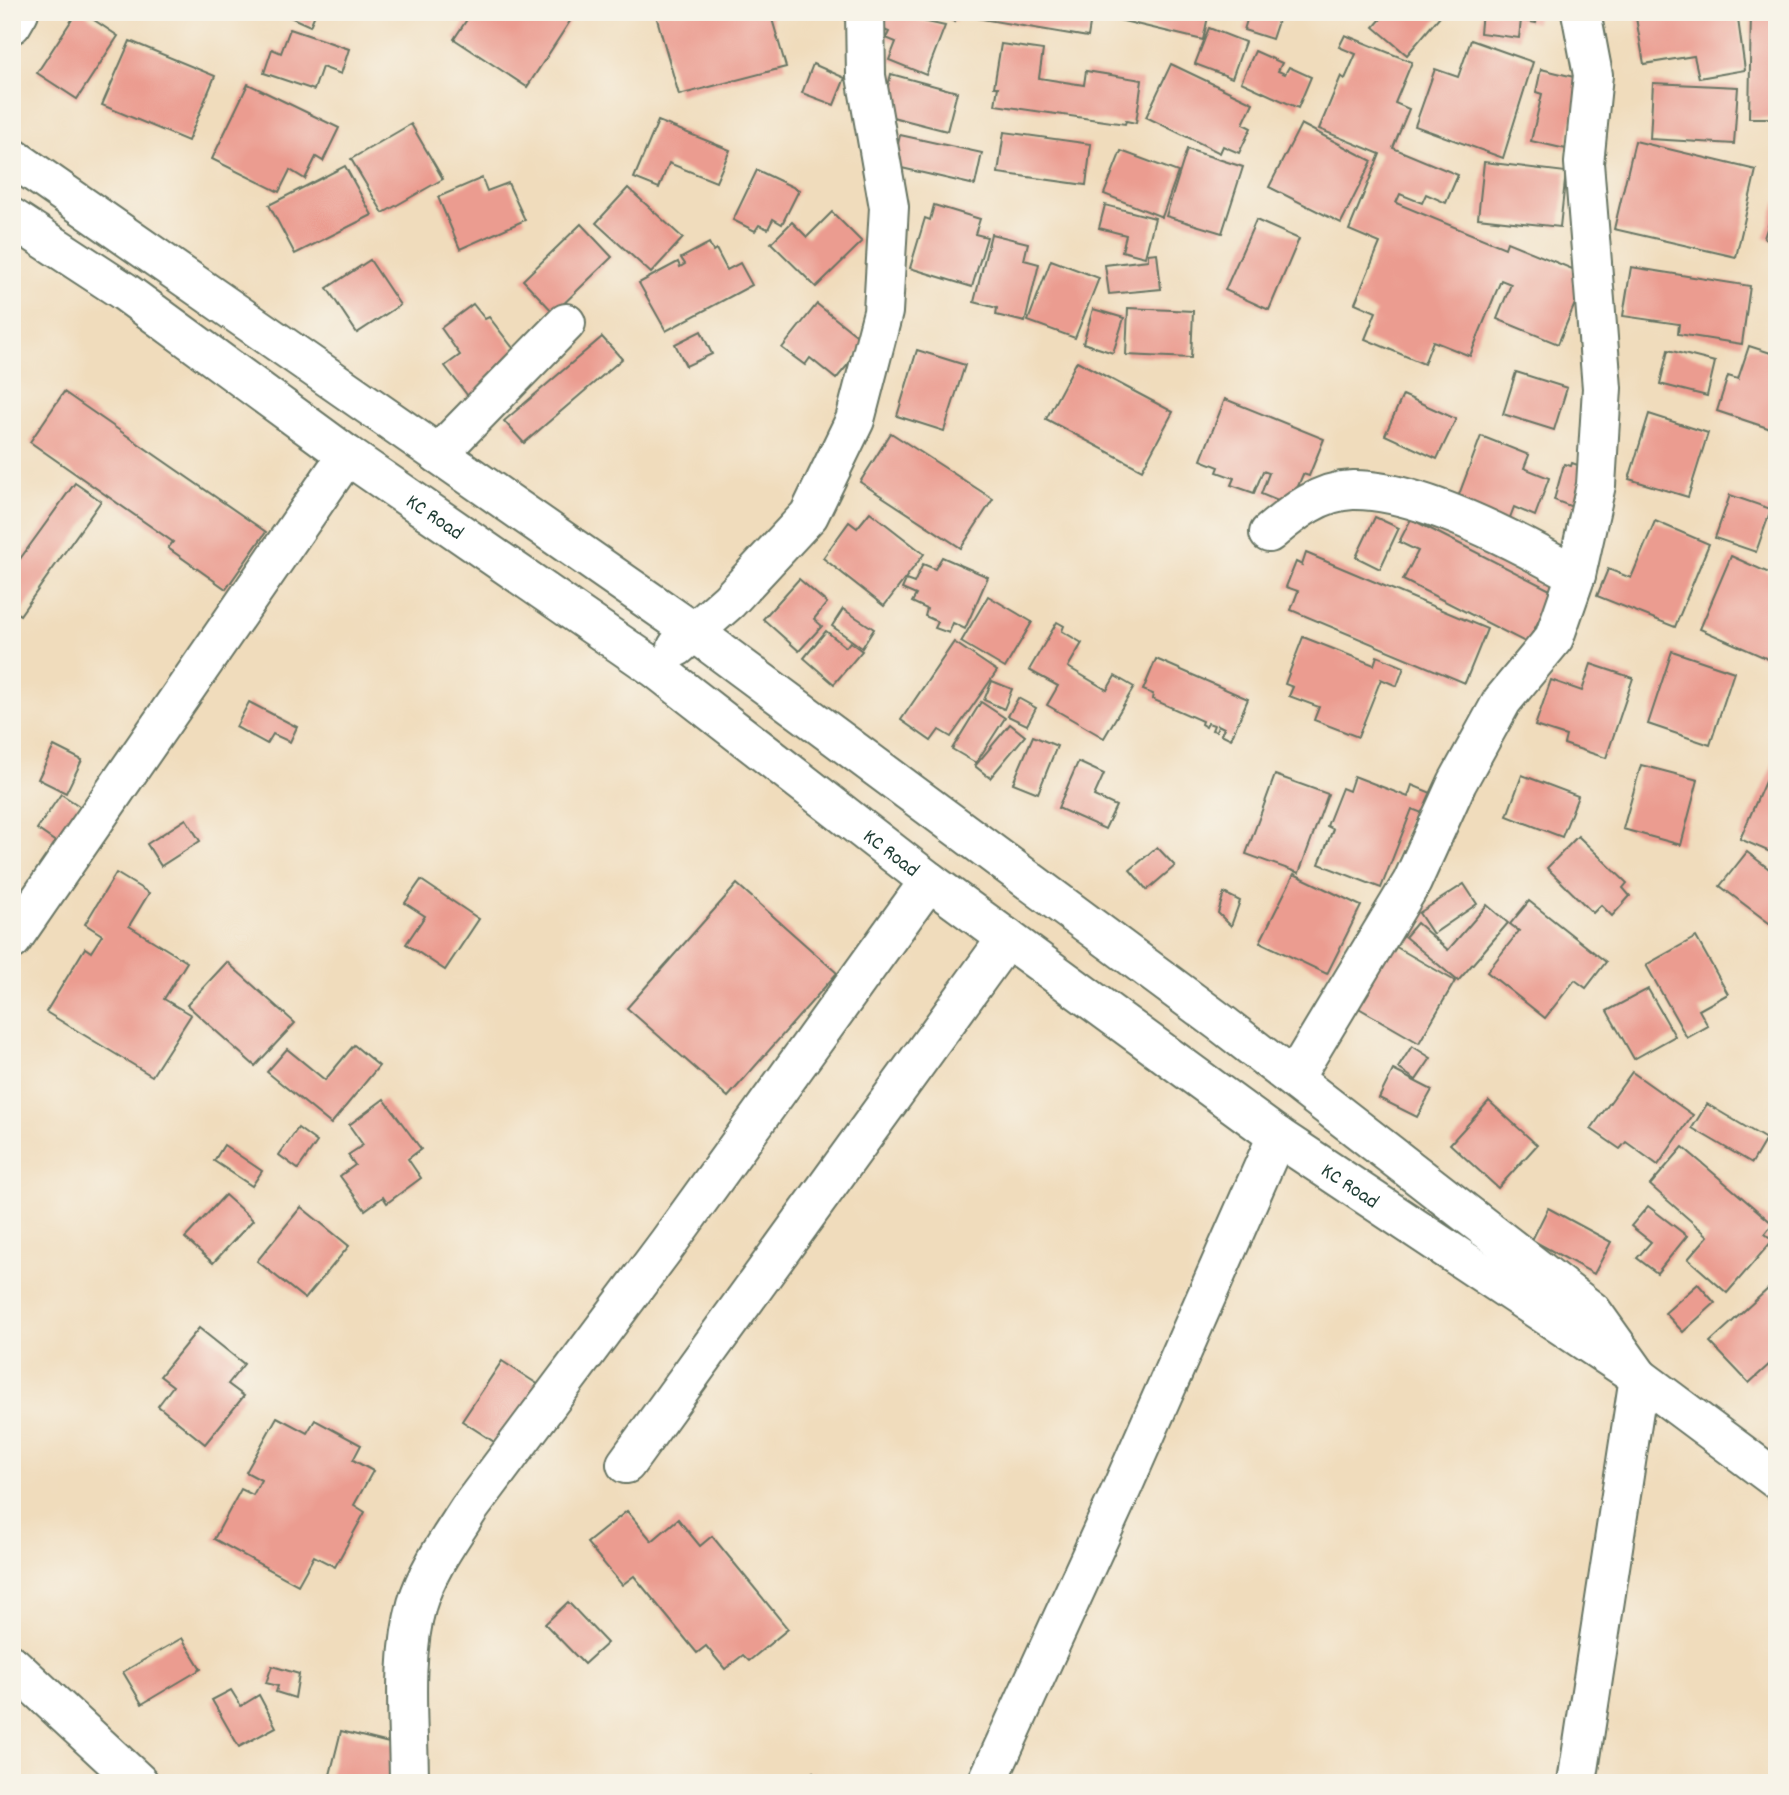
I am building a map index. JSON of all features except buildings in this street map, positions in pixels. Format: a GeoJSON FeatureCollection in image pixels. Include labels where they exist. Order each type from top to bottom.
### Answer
{"type":"FeatureCollection","features":[{"type":"Feature","properties":{"kind":"street"},"geometry":{"type":"LineString","coordinates":[[12,24],[19,12]]}},
{"type":"Feature","properties":{"kind":"street"},"geometry":{"type":"LineString","coordinates":[[655,667],[729,601],[809,515],[855,420],[883,312],[889,207],[866,76],[864,12]]}},
{"type":"Feature","properties":{"kind":"street"},"geometry":{"type":"LineString","coordinates":[[1294,1078],[1412,882],[1457,783],[1502,701],[1554,638],[1576,575],[1596,485],[1602,388],[1584,163],[1593,75],[1581,12]]}},
{"type":"Feature","properties":{"kind":"street"},"geometry":{"type":"LineString","coordinates":[[12,157],[694,632],[1222,1023],[1592,1311],[1639,1377],[1577,1783]]}},
{"type":"Feature","properties":{"kind":"street","name":"KC Road"},"geometry":{"type":"LineString","coordinates":[[12,218],[125,292],[347,455],[655,667],[929,881],[1277,1136],[1639,1377],[1777,1480]]}},
{"type":"Feature","properties":{"kind":"street"},"geometry":{"type":"LineString","coordinates":[[438,454],[566,323]]}},
{"type":"Feature","properties":{"kind":"street"},"geometry":{"type":"LineString","coordinates":[[12,940],[347,455]]}},
{"type":"Feature","properties":{"kind":"street"},"geometry":{"type":"LineString","coordinates":[[1269,533],[1305,504],[1328,496],[1352,490],[1405,497],[1514,540],[1576,575]]}},
{"type":"Feature","properties":{"kind":"street"},"geometry":{"type":"LineString","coordinates":[[409,1783],[409,1666],[413,1626],[424,1587],[442,1552],[469,1509],[668,1243],[929,881]]}},
{"type":"Feature","properties":{"kind":"street"},"geometry":{"type":"LineString","coordinates":[[625,1464],[1007,938]]}},
{"type":"Feature","properties":{"kind":"street"},"geometry":{"type":"LineString","coordinates":[[1191,1073],[1222,1023]]}},
{"type":"Feature","properties":{"kind":"street"},"geometry":{"type":"LineString","coordinates":[[987,1783],[1122,1488],[1277,1136]]}},
{"type":"Feature","properties":{"kind":"street"},"geometry":{"type":"LineString","coordinates":[[12,1665],[139,1783]]}}]}
